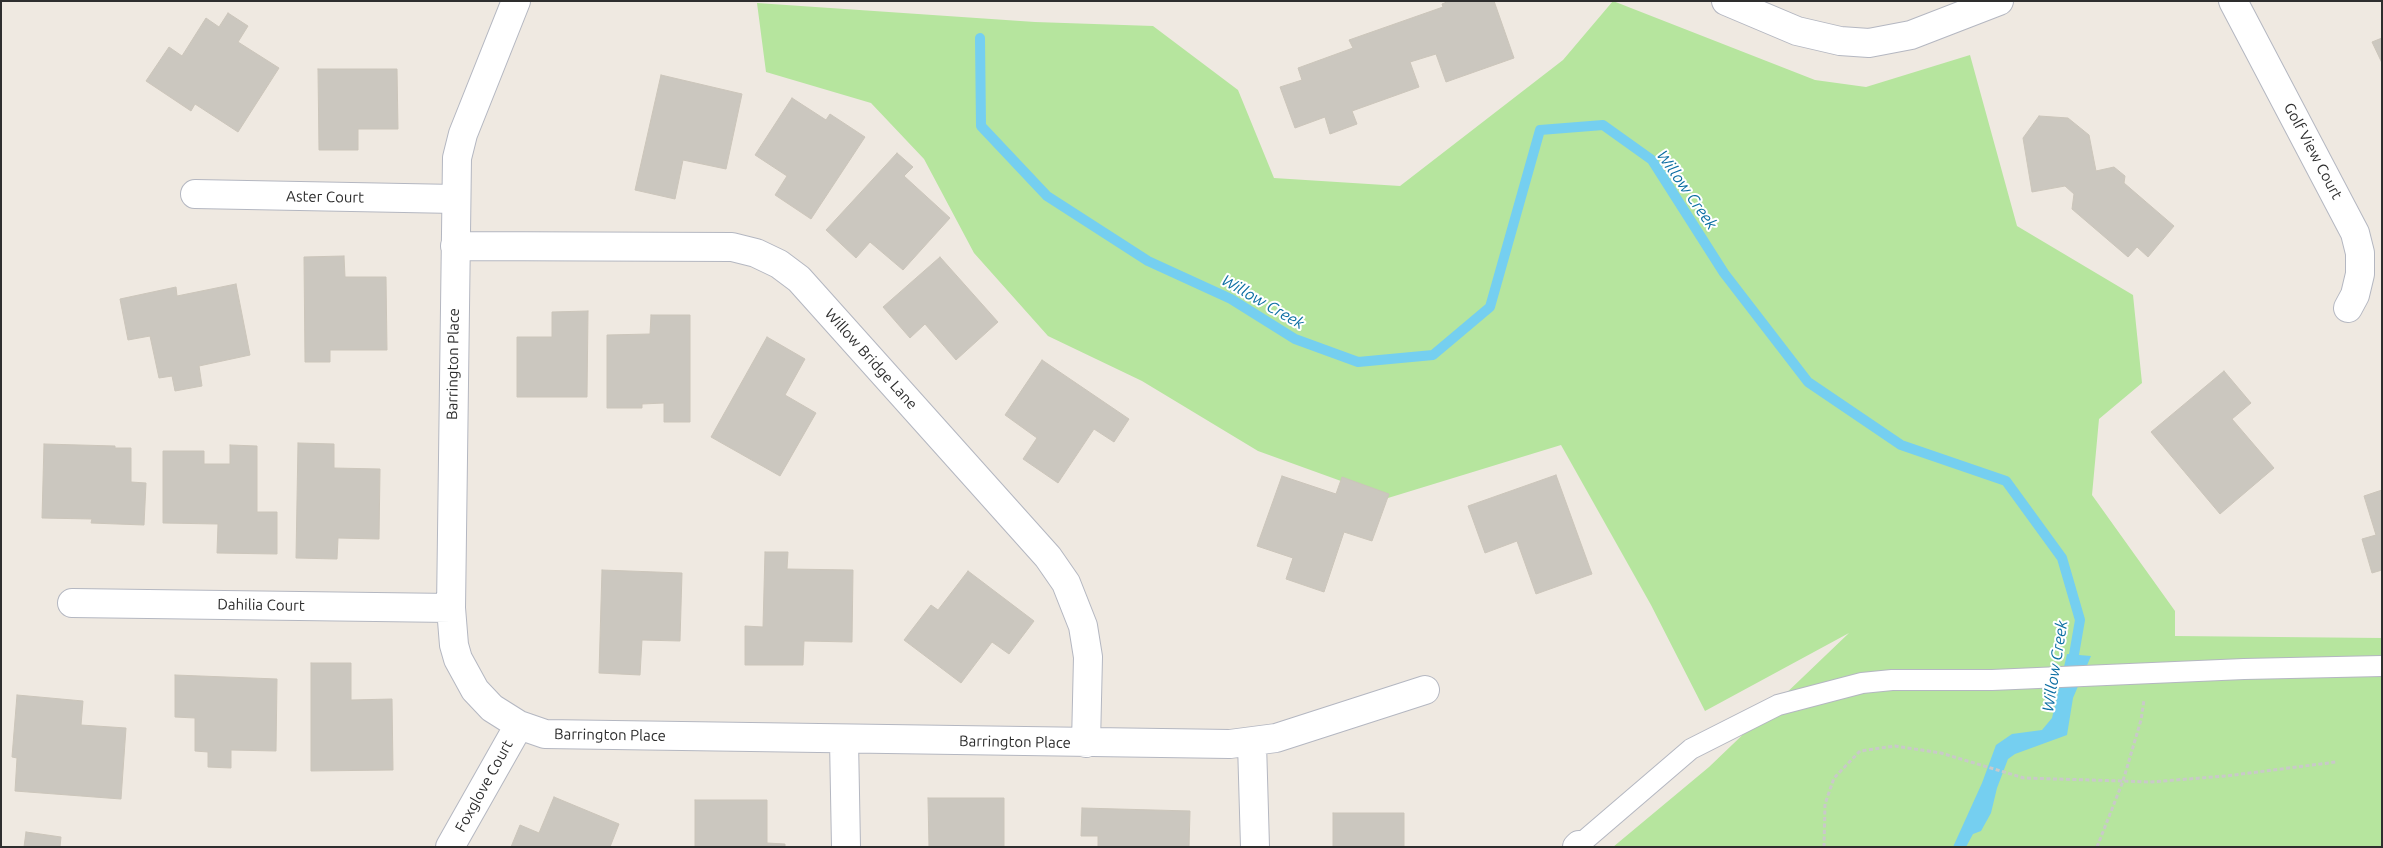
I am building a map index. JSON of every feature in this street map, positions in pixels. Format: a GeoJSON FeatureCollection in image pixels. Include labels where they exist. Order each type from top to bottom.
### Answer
{"type":"FeatureCollection","features":[{"type":"Feature","properties":{"kind":"street","name":"Barrington Place"},"geometry":{"type":"LineString","coordinates":[[516,1],[463,134],[457,158],[451,608],[454,645],[458,659],[475,690],[492,708],[519,725],[545,734],[844,740],[1230,744],[1252,743],[1276,738],[1425,690]]}},
{"type":"Feature","properties":{"kind":"street"},"geometry":{"type":"LineString","coordinates":[[1726,1],[1797,31],[1840,41],[1869,43],[1911,35],[1999,1]]}},
{"type":"Feature","properties":{"kind":"street","name":"Golf View Court"},"geometry":{"type":"LineString","coordinates":[[2233,1],[2355,233],[2360,253],[2360,274],[2355,294],[2348,308]]}},
{"type":"Feature","properties":{"kind":"street","name":"Aster Court"},"geometry":{"type":"LineString","coordinates":[[195,194],[456,199]]}},
{"type":"Feature","properties":{"kind":"street","name":"Willow Bridge Lane"},"geometry":{"type":"LineString","coordinates":[[455,246],[732,247],[756,253],[779,264],[799,279],[1048,557],[1066,583],[1083,626],[1088,657],[1086,743]]}},
{"type":"Feature","properties":{"kind":"street","name":"Dahilia Court"},"geometry":{"type":"LineString","coordinates":[[72,602],[451,608]]}},
{"type":"Feature","properties":{"kind":"street","name":"Foxglove Court"},"geometry":{"type":"LineString","coordinates":[[450,847],[519,725]]}},
{"type":"Feature","properties":{"kind":"street"},"geometry":{"type":"LineString","coordinates":[[844,740],[846,847]]}},
{"type":"Feature","properties":{"kind":"street"},"geometry":{"type":"LineString","coordinates":[[1252,743],[1256,847]]}},
{"type":"Feature","properties":{"kind":"lane"},"geometry":{"type":"LineString","coordinates":[[1578,846],[1691,749],[1778,705],[1862,683],[1892,680],[2050,678],[2382,666]]}},
{"type":"Feature","properties":{"kind":"path"},"geometry":{"type":"LineString","coordinates":[[2096,847],[2123,781],[2141,720],[2147,673]]}},
{"type":"Feature","properties":{"kind":"path"},"geometry":{"type":"LineString","coordinates":[[1824,847],[1825,804],[1834,778],[1860,751],[1895,746],[1941,753],[2024,778],[2150,782],[2226,776],[2336,762]]}},
{"type":"Feature","properties":{"kind":"green space"},"geometry":{"type":"Polygon","coordinates":[[[1613,1],[1815,80],[1866,87],[1970,55],[2017,226],[2133,295],[2142,383],[2099,419],[2092,495],[2175,611],[2175,636],[2382,638],[2382,847],[1613,847],[1709,767],[1849,633],[1705,711],[1651,605],[1561,445],[1388,498],[1258,451],[1142,381],[1048,336],[974,253],[924,159],[871,103],[766,72],[757,3],[1035,22],[1153,26],[1238,90],[1274,178],[1400,186],[1563,60],[1613,1]]]}},
{"type":"Feature","properties":{"kind":"water"},"geometry":{"type":"Polygon","coordinates":[[[2067,654],[2091,656],[2073,698],[2067,735],[2015,754],[2008,759],[1997,788],[1991,813],[1981,831],[1973,834],[1966,847],[1953,847],[1982,783],[1996,745],[2012,734],[2042,730],[2052,718],[2067,654]]]}},
{"type":"Feature","properties":{"kind":"building"},"geometry":{"type":"Polygon","coordinates":[[[1449,1],[1494,1],[1514,58],[1446,82],[1436,54],[1410,62],[1419,87],[1352,111],[1357,124],[1330,134],[1325,117],[1295,128],[1280,87],[1302,80],[1298,68],[1353,48],[1349,40],[1443,7],[1442,4],[1449,1]]]}},
{"type":"Feature","properties":{"kind":"building"},"geometry":{"type":"Polygon","coordinates":[[[228,13],[248,26],[238,42],[279,68],[238,132],[195,104],[191,111],[146,81],[169,47],[182,56],[206,18],[219,27],[228,13]]]}},
{"type":"Feature","properties":{"kind":"building"},"geometry":{"type":"Polygon","coordinates":[[[2382,38],[2382,63],[2372,42],[2382,38]]]}},
{"type":"Feature","properties":{"kind":"building"},"geometry":{"type":"Polygon","coordinates":[[[318,69],[397,69],[398,129],[358,129],[358,150],[319,150],[318,69]]]}},
{"type":"Feature","properties":{"kind":"building"},"geometry":{"type":"Polygon","coordinates":[[[661,75],[742,94],[726,169],[683,160],[675,199],[635,190],[661,75]]]}},
{"type":"Feature","properties":{"kind":"building"},"geometry":{"type":"Polygon","coordinates":[[[792,98],[826,120],[830,114],[865,137],[811,219],[775,195],[787,176],[755,155],[792,98]]]}},
{"type":"Feature","properties":{"kind":"building"},"geometry":{"type":"Polygon","coordinates":[[[2039,116],[2068,118],[2089,135],[2096,171],[2114,167],[2125,176],[2124,183],[2174,226],[2148,257],[2137,247],[2128,257],[2072,209],[2074,194],[2065,186],[2032,192],[2023,138],[2039,116]]]}},
{"type":"Feature","properties":{"kind":"building"},"geometry":{"type":"Polygon","coordinates":[[[897,153],[913,167],[904,176],[950,218],[903,270],[870,242],[856,258],[826,230],[897,153]]]}},
{"type":"Feature","properties":{"kind":"building"},"geometry":{"type":"Polygon","coordinates":[[[344,256],[345,277],[386,277],[387,350],[330,350],[330,362],[305,362],[304,257],[344,256]]]}},
{"type":"Feature","properties":{"kind":"building"},"geometry":{"type":"Polygon","coordinates":[[[940,257],[998,322],[956,360],[925,324],[910,338],[883,307],[940,257]]]}},
{"type":"Feature","properties":{"kind":"building"},"geometry":{"type":"Polygon","coordinates":[[[236,284],[250,355],[199,366],[202,386],[175,391],[172,376],[159,378],[150,336],[128,340],[120,299],[176,287],[177,296],[236,284]]]}},
{"type":"Feature","properties":{"kind":"building"},"geometry":{"type":"Polygon","coordinates":[[[588,311],[587,397],[517,397],[517,337],[552,337],[552,312],[588,311]]]}},
{"type":"Feature","properties":{"kind":"building"},"geometry":{"type":"Polygon","coordinates":[[[651,315],[690,315],[690,422],[664,422],[664,403],[642,404],[642,408],[607,408],[607,335],[650,334],[651,315]]]}},
{"type":"Feature","properties":{"kind":"building"},"geometry":{"type":"Polygon","coordinates":[[[767,337],[805,359],[785,395],[816,413],[780,476],[711,437],[767,337]]]}},
{"type":"Feature","properties":{"kind":"building"},"geometry":{"type":"Polygon","coordinates":[[[1042,360],[1129,419],[1114,442],[1094,429],[1058,483],[1023,459],[1037,438],[1005,415],[1042,360]]]}},
{"type":"Feature","properties":{"kind":"building"},"geometry":{"type":"Polygon","coordinates":[[[2224,371],[2251,403],[2232,419],[2274,468],[2220,514],[2151,432],[2224,371]]]}},
{"type":"Feature","properties":{"kind":"building"},"geometry":{"type":"Polygon","coordinates":[[[298,443],[334,444],[334,468],[380,469],[379,539],[338,538],[337,559],[296,558],[298,443]]]}},
{"type":"Feature","properties":{"kind":"building"},"geometry":{"type":"Polygon","coordinates":[[[44,444],[131,448],[131,482],[146,483],[144,525],[91,523],[92,519],[42,518],[44,444]]]}},
{"type":"Feature","properties":{"kind":"building"},"geometry":{"type":"Polygon","coordinates":[[[230,445],[257,446],[257,512],[277,512],[277,554],[217,553],[218,524],[163,523],[163,451],[204,451],[204,464],[230,464],[230,445]]]}},
{"type":"Feature","properties":{"kind":"building"},"geometry":{"type":"Polygon","coordinates":[[[1556,475],[1592,574],[1536,594],[1517,541],[1485,553],[1468,506],[1556,475]]]}},
{"type":"Feature","properties":{"kind":"building"},"geometry":{"type":"Polygon","coordinates":[[[1282,476],[1336,494],[1342,477],[1389,494],[1372,541],[1344,532],[1324,592],[1286,579],[1293,558],[1257,546],[1282,476]]]}},
{"type":"Feature","properties":{"kind":"building"},"geometry":{"type":"Polygon","coordinates":[[[2382,490],[2382,570],[2372,573],[2362,539],[2376,535],[2364,496],[2382,490]]]}},
{"type":"Feature","properties":{"kind":"building"},"geometry":{"type":"Polygon","coordinates":[[[765,552],[788,552],[787,569],[853,570],[852,642],[804,641],[803,665],[745,665],[745,626],[763,627],[765,552]]]}},
{"type":"Feature","properties":{"kind":"building"},"geometry":{"type":"Polygon","coordinates":[[[602,570],[682,573],[680,641],[642,640],[640,675],[599,673],[602,570]]]}},
{"type":"Feature","properties":{"kind":"building"},"geometry":{"type":"Polygon","coordinates":[[[968,571],[1034,621],[1009,654],[992,642],[961,683],[904,640],[931,605],[938,610],[968,571]]]}},
{"type":"Feature","properties":{"kind":"building"},"geometry":{"type":"Polygon","coordinates":[[[311,663],[351,663],[351,700],[392,699],[393,770],[311,771],[311,663]]]}},
{"type":"Feature","properties":{"kind":"building"},"geometry":{"type":"Polygon","coordinates":[[[175,675],[277,679],[276,751],[231,750],[231,768],[208,767],[208,752],[195,751],[195,718],[175,717],[175,675]]]}},
{"type":"Feature","properties":{"kind":"building"},"geometry":{"type":"Polygon","coordinates":[[[17,695],[83,701],[81,725],[126,728],[121,799],[15,791],[17,758],[12,757],[17,695]]]}},
{"type":"Feature","properties":{"kind":"building"},"geometry":{"type":"Polygon","coordinates":[[[554,797],[619,824],[610,847],[511,847],[520,825],[539,833],[554,797]]]}},
{"type":"Feature","properties":{"kind":"building"},"geometry":{"type":"Polygon","coordinates":[[[928,798],[1004,798],[1004,847],[929,847],[928,798]]]}},
{"type":"Feature","properties":{"kind":"building"},"geometry":{"type":"Polygon","coordinates":[[[695,800],[767,800],[767,843],[785,844],[785,847],[695,847],[695,800]]]}},
{"type":"Feature","properties":{"kind":"building"},"geometry":{"type":"Polygon","coordinates":[[[1082,808],[1190,811],[1189,847],[1098,847],[1098,836],[1081,836],[1082,808]]]}},
{"type":"Feature","properties":{"kind":"building"},"geometry":{"type":"Polygon","coordinates":[[[1333,813],[1404,813],[1404,847],[1333,847],[1333,813]]]}},
{"type":"Feature","properties":{"kind":"building"},"geometry":{"type":"Polygon","coordinates":[[[26,832],[61,837],[60,847],[24,847],[26,832]]]}},
{"type":"Feature","properties":{"kind":"waterway","name":"Willow Creek"},"geometry":{"type":"LineString","coordinates":[[980,38],[981,126],[1047,196],[1148,261],[1231,299],[1295,339],[1358,362],[1433,355],[1490,307],[1540,130],[1603,125],[1652,160],[1724,273],[1808,382],[1901,445],[2006,481],[2062,558],[2080,620],[2072,666]]}}]}
